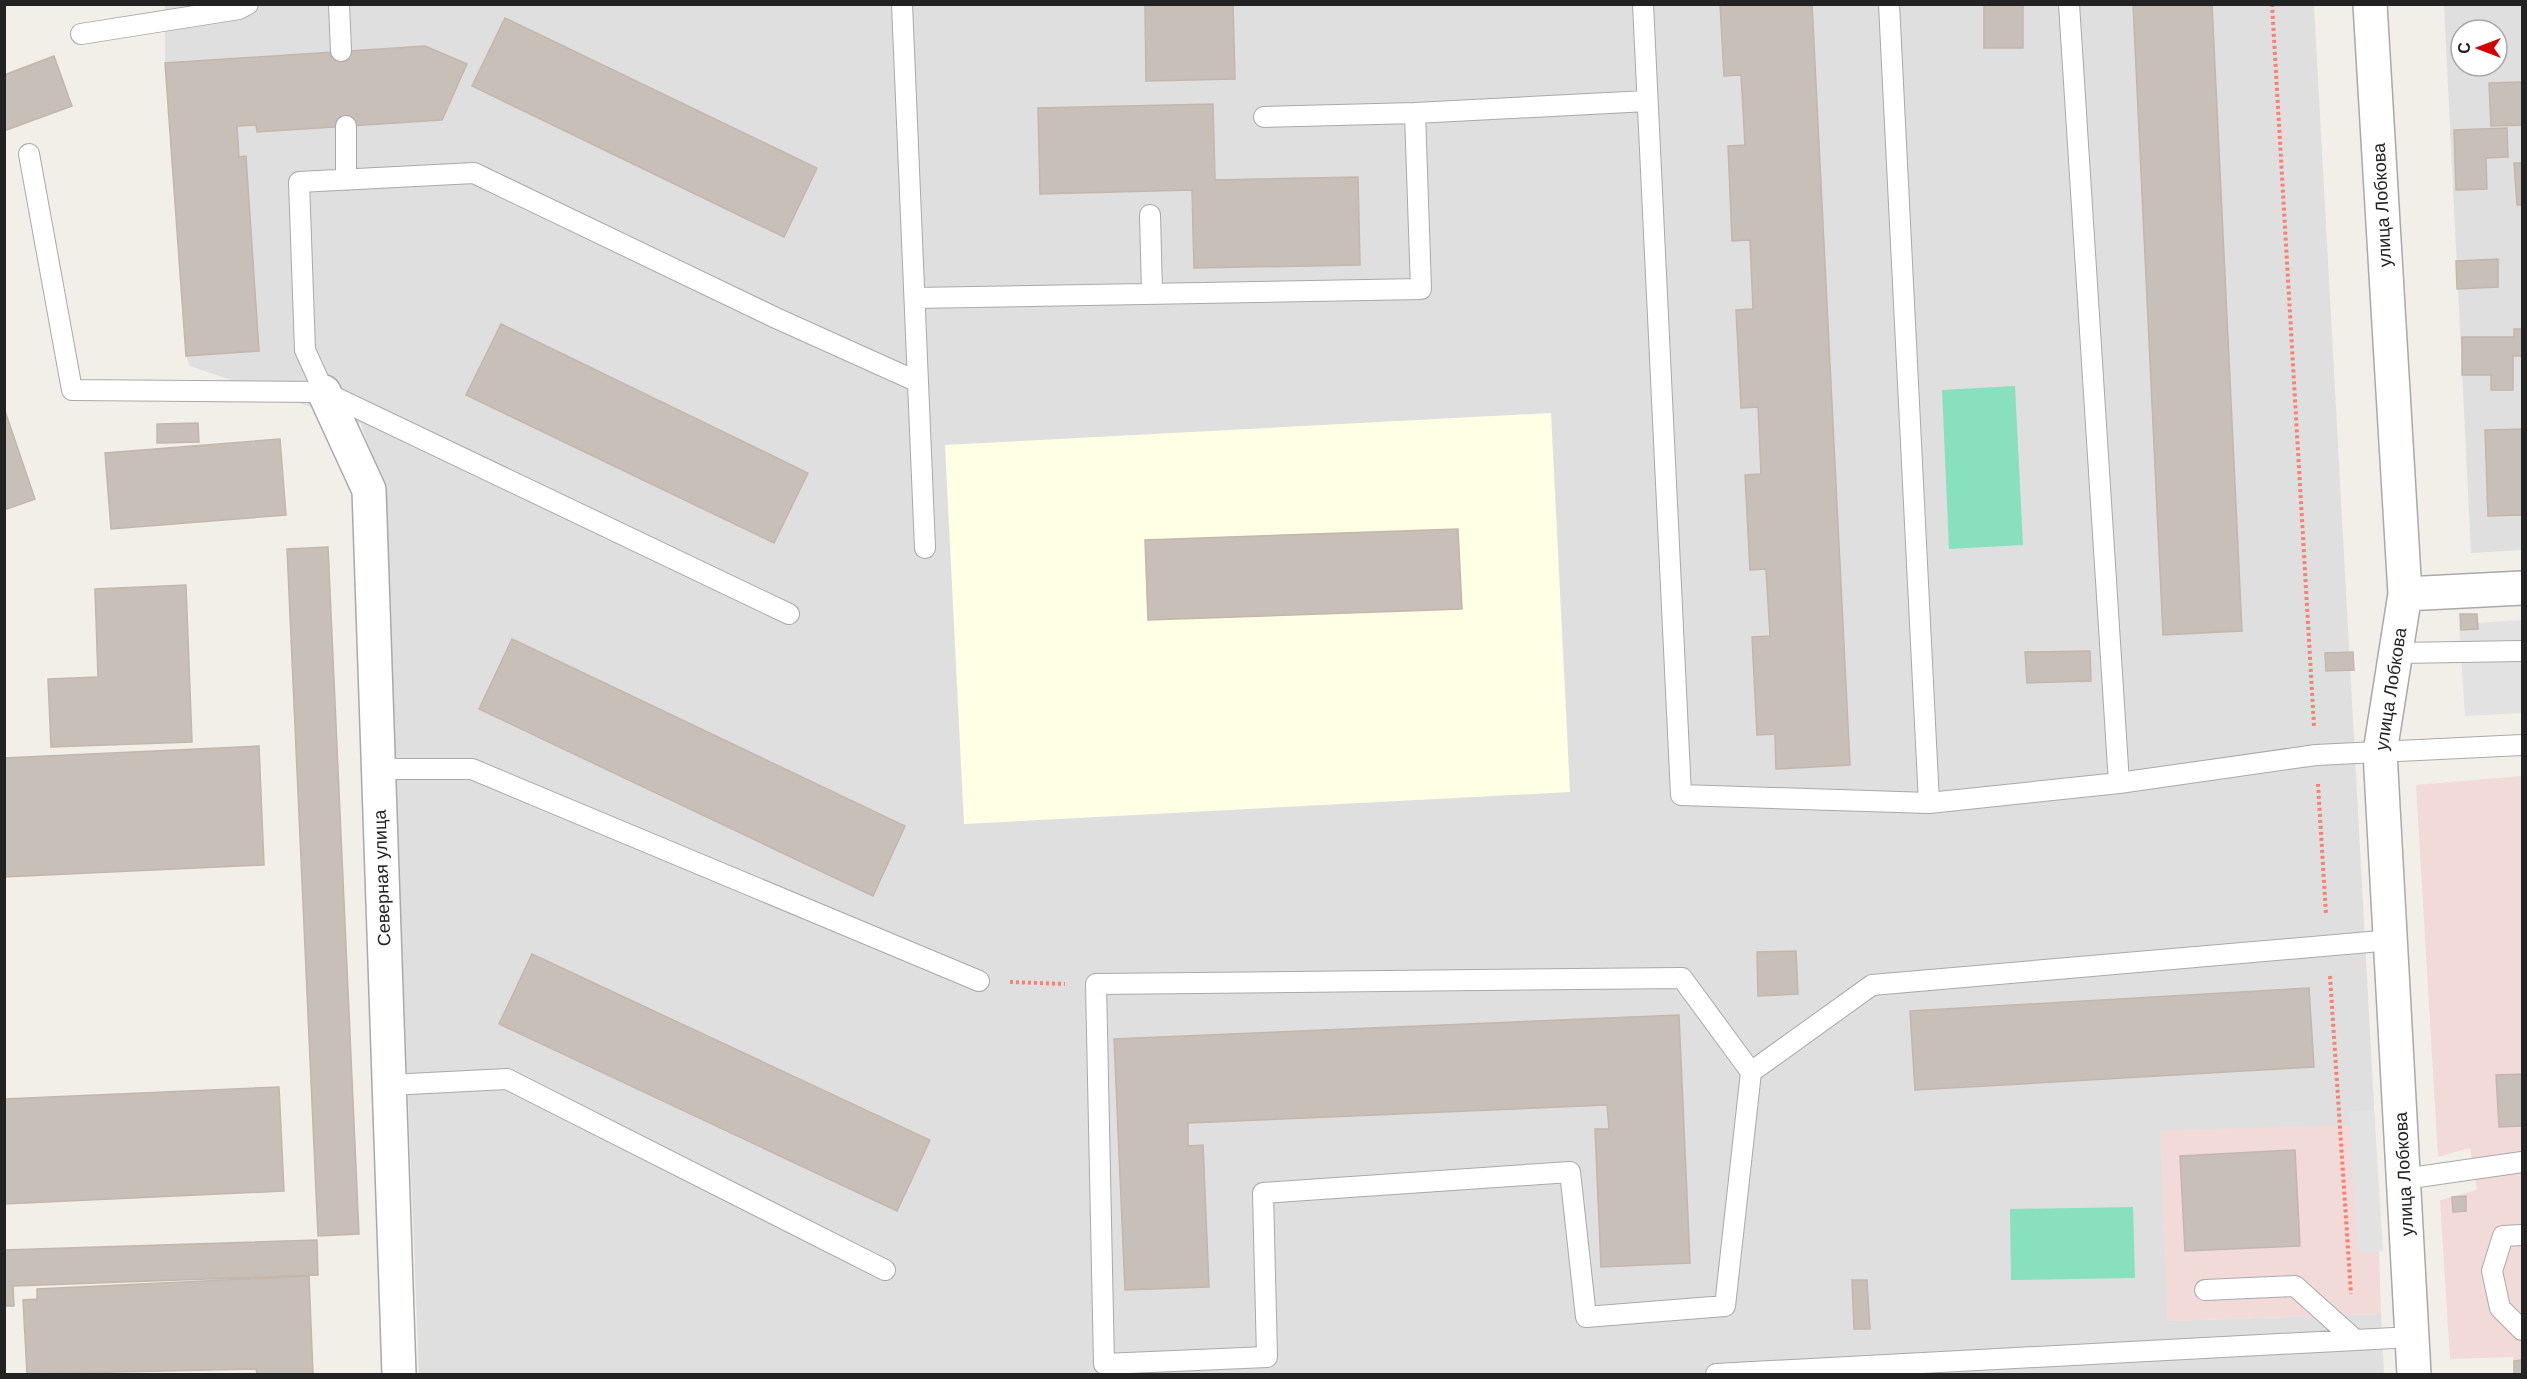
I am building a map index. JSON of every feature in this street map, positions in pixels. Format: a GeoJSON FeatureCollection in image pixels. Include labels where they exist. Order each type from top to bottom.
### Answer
{"type":"FeatureCollection","features":[{"type":"Feature","properties":{"kind":"street","name":"улица Лобкова"},"geometry":{"type":"LineString","coordinates":[[2370,4],[2405,594],[2398,653],[2380,752],[2414,1374]]}},
{"type":"Feature","properties":{"kind":"street","name":"Северная улица"},"geometry":{"type":"LineString","coordinates":[[324,392],[369,489],[399,1374]]}},
{"type":"Feature","properties":{"kind":"street"},"geometry":{"type":"LineString","coordinates":[[2405,594],[2523,588]]}},
{"type":"Feature","properties":{"kind":"lane"},"geometry":{"type":"LineString","coordinates":[[81,34],[240,9],[248,4]]}},
{"type":"Feature","properties":{"kind":"lane"},"geometry":{"type":"LineString","coordinates":[[339,4],[341,51]]}},
{"type":"Feature","properties":{"kind":"lane"},"geometry":{"type":"LineString","coordinates":[[902,4],[925,548]]}},
{"type":"Feature","properties":{"kind":"lane"},"geometry":{"type":"LineString","coordinates":[[1643,4],[1681,795],[1929,803],[2119,783],[2316,755],[2523,745]]}},
{"type":"Feature","properties":{"kind":"lane"},"geometry":{"type":"LineString","coordinates":[[1888,4],[1929,803]]}},
{"type":"Feature","properties":{"kind":"lane"},"geometry":{"type":"LineString","coordinates":[[2069,4],[2119,783]]}},
{"type":"Feature","properties":{"kind":"lane"},"geometry":{"type":"LineString","coordinates":[[1264,117],[1415,113],[1647,101]]}},
{"type":"Feature","properties":{"kind":"lane"},"geometry":{"type":"LineString","coordinates":[[915,298],[1421,289],[1415,113]]}},
{"type":"Feature","properties":{"kind":"lane"},"geometry":{"type":"LineString","coordinates":[[346,126],[346,180]]}},
{"type":"Feature","properties":{"kind":"lane"},"geometry":{"type":"LineString","coordinates":[[29,154],[72,390],[324,392],[789,614]]}},
{"type":"Feature","properties":{"kind":"lane"},"geometry":{"type":"LineString","coordinates":[[324,392],[305,350],[299,182],[474,173],[776,318],[918,382]]}},
{"type":"Feature","properties":{"kind":"lane"},"geometry":{"type":"LineString","coordinates":[[1150,216],[1152,292]]}},
{"type":"Feature","properties":{"kind":"lane"},"geometry":{"type":"LineString","coordinates":[[2398,653],[2523,651]]}},
{"type":"Feature","properties":{"kind":"lane"},"geometry":{"type":"LineString","coordinates":[[378,769],[472,769],[979,981]]}},
{"type":"Feature","properties":{"kind":"lane"},"geometry":{"type":"LineString","coordinates":[[1751,1072],[1872,985],[2392,940]]}},
{"type":"Feature","properties":{"kind":"lane"},"geometry":{"type":"LineString","coordinates":[[1682,978],[1751,1072],[1725,1306],[1586,1317],[1569,1172],[1263,1192],[1267,1357],[1104,1364],[1096,984],[1682,978]]}},
{"type":"Feature","properties":{"kind":"lane"},"geometry":{"type":"LineString","coordinates":[[389,1085],[507,1079],[885,1270]]}},
{"type":"Feature","properties":{"kind":"lane"},"geometry":{"type":"LineString","coordinates":[[2404,1179],[2523,1162]]}},
{"type":"Feature","properties":{"kind":"lane"},"geometry":{"type":"LineString","coordinates":[[2523,1235],[2503,1236],[2492,1271],[2500,1308],[2523,1330]]}},
{"type":"Feature","properties":{"kind":"lane"},"geometry":{"type":"LineString","coordinates":[[2205,1290],[2295,1286],[2353,1338]]}},
{"type":"Feature","properties":{"kind":"lane"},"geometry":{"type":"LineString","coordinates":[[1716,1374],[2353,1338],[2412,1337]]}},
{"type":"Feature","properties":{"kind":"path"},"geometry":{"type":"LineString","coordinates":[[2272,4],[2353,1338]]}},
{"type":"Feature","properties":{"kind":"path"},"geometry":{"type":"LineString","coordinates":[[979,981],[1096,984]]}},
{"type":"Feature","properties":{"kind":"shaded area"},"geometry":{"type":"Polygon","coordinates":[[[165,5],[2314,5],[2375,1124],[2167,1321],[2381,1314],[2384,1374],[419,1374],[384,492],[361,424],[190,366],[186,356],[165,63],[165,5]]]}},
{"type":"Feature","properties":{"kind":"shaded area"},"geometry":{"type":"Polygon","coordinates":[[[2444,5],[2522,5],[2522,550],[2471,553],[2444,5]]]}},
{"type":"Feature","properties":{"kind":"shaded area"},"geometry":{"type":"Polygon","coordinates":[[[1551,413],[1570,792],[964,824],[945,445],[1551,413]]]}},
{"type":"Feature","properties":{"kind":"shaded area"},"geometry":{"type":"Polygon","coordinates":[[[2522,620],[2522,713],[2465,716],[2459,624],[2522,620]]]}},
{"type":"Feature","properties":{"kind":"shaded area"},"geometry":{"type":"Polygon","coordinates":[[[2522,776],[2522,1374],[2514,1374],[2513,1357],[2450,1359],[2440,1200],[2477,1190],[2470,1148],[2438,1157],[2416,785],[2522,776]]]}},
{"type":"Feature","properties":{"kind":"shaded area"},"geometry":{"type":"Polygon","coordinates":[[[2374,1110],[2383,1251],[2358,1252],[2349,1111],[2374,1110]]]}},
{"type":"Feature","properties":{"kind":"shaded area"},"geometry":{"type":"Polygon","coordinates":[[[2375,1124],[2381,1314],[2167,1321],[2160,1131],[2375,1124]]]}},
{"type":"Feature","properties":{"kind":"green space"},"geometry":{"type":"Polygon","coordinates":[[[2015,386],[2023,545],[1949,549],[1942,390],[2015,386]]]}},
{"type":"Feature","properties":{"kind":"green space"},"geometry":{"type":"Polygon","coordinates":[[[2133,1207],[2135,1278],[2011,1280],[2010,1209],[2133,1207]]]}},
{"type":"Feature","properties":{"kind":"building"},"geometry":{"type":"Polygon","coordinates":[[[1145,4],[1233,4],[1235,79],[1146,81],[1145,4]]]}},
{"type":"Feature","properties":{"kind":"building"},"geometry":{"type":"Polygon","coordinates":[[[1720,4],[1812,4],[1850,765],[1776,769],[1775,734],[1757,735],[1752,637],[1770,636],[1766,569],[1750,570],[1745,475],[1761,474],[1758,407],[1741,408],[1736,310],[1753,309],[1750,240],[1732,241],[1728,146],[1745,145],[1741,75],[1724,76],[1720,4]]]}},
{"type":"Feature","properties":{"kind":"building"},"geometry":{"type":"Polygon","coordinates":[[[1984,4],[2023,4],[2023,48],[1984,48],[1984,4]]]}},
{"type":"Feature","properties":{"kind":"building"},"geometry":{"type":"Polygon","coordinates":[[[2133,4],[2212,4],[2242,631],[2163,635],[2133,4]]]}},
{"type":"Feature","properties":{"kind":"building"},"geometry":{"type":"Polygon","coordinates":[[[505,18],[817,168],[784,237],[472,86],[505,18]]]}},
{"type":"Feature","properties":{"kind":"building"},"geometry":{"type":"Polygon","coordinates":[[[425,46],[467,64],[442,120],[257,132],[256,125],[237,126],[239,157],[246,156],[259,351],[186,356],[165,63],[425,46]]]}},
{"type":"Feature","properties":{"kind":"building"},"geometry":{"type":"Polygon","coordinates":[[[54,56],[72,106],[4,131],[4,75],[54,56]]]}},
{"type":"Feature","properties":{"kind":"building"},"geometry":{"type":"Polygon","coordinates":[[[2522,82],[2522,125],[2491,126],[2489,83],[2522,82]]]}},
{"type":"Feature","properties":{"kind":"building"},"geometry":{"type":"Polygon","coordinates":[[[1213,104],[1215,180],[1358,177],[1360,265],[1194,268],[1192,190],[1040,194],[1038,108],[1213,104]]]}},
{"type":"Feature","properties":{"kind":"building"},"geometry":{"type":"Polygon","coordinates":[[[2507,128],[2508,157],[2486,158],[2487,189],[2456,190],[2454,130],[2507,128]]]}},
{"type":"Feature","properties":{"kind":"building"},"geometry":{"type":"Polygon","coordinates":[[[2514,163],[2522,163],[2522,205],[2517,205],[2514,163]]]}},
{"type":"Feature","properties":{"kind":"building"},"geometry":{"type":"Polygon","coordinates":[[[2498,259],[2498,287],[2457,289],[2456,261],[2498,259]]]}},
{"type":"Feature","properties":{"kind":"building"},"geometry":{"type":"Polygon","coordinates":[[[501,324],[808,473],[774,543],[466,395],[501,324]]]}},
{"type":"Feature","properties":{"kind":"building"},"geometry":{"type":"Polygon","coordinates":[[[2514,329],[2522,329],[2522,356],[2513,356],[2513,390],[2491,390],[2491,375],[2462,375],[2462,337],[2514,337],[2514,329]]]}},
{"type":"Feature","properties":{"kind":"building"},"geometry":{"type":"Polygon","coordinates":[[[4,408],[35,499],[4,510],[4,408]]]}},
{"type":"Feature","properties":{"kind":"building"},"geometry":{"type":"Polygon","coordinates":[[[198,423],[199,442],[157,443],[157,424],[198,423]]]}},
{"type":"Feature","properties":{"kind":"building"},"geometry":{"type":"Polygon","coordinates":[[[2522,429],[2522,515],[2488,516],[2485,430],[2522,429]]]}},
{"type":"Feature","properties":{"kind":"building"},"geometry":{"type":"Polygon","coordinates":[[[280,439],[286,515],[111,529],[105,453],[280,439]]]}},
{"type":"Feature","properties":{"kind":"building"},"geometry":{"type":"Polygon","coordinates":[[[1458,529],[1462,609],[1148,620],[1145,540],[1458,529]]]}},
{"type":"Feature","properties":{"kind":"building"},"geometry":{"type":"Polygon","coordinates":[[[328,547],[359,1234],[318,1236],[287,549],[328,547]]]}},
{"type":"Feature","properties":{"kind":"building"},"geometry":{"type":"Polygon","coordinates":[[[186,585],[192,742],[51,747],[48,679],[98,677],[95,589],[186,585]]]}},
{"type":"Feature","properties":{"kind":"building"},"geometry":{"type":"Polygon","coordinates":[[[2460,614],[2477,614],[2478,629],[2461,630],[2460,614]]]}},
{"type":"Feature","properties":{"kind":"building"},"geometry":{"type":"Polygon","coordinates":[[[512,639],[905,826],[873,896],[479,709],[512,639]]]}},
{"type":"Feature","properties":{"kind":"building"},"geometry":{"type":"Polygon","coordinates":[[[2090,651],[2091,681],[2027,683],[2025,652],[2090,651]]]}},
{"type":"Feature","properties":{"kind":"building"},"geometry":{"type":"Polygon","coordinates":[[[2353,652],[2354,670],[2326,671],[2325,653],[2353,652]]]}},
{"type":"Feature","properties":{"kind":"building"},"geometry":{"type":"Polygon","coordinates":[[[259,746],[264,865],[4,877],[4,758],[259,746]]]}},
{"type":"Feature","properties":{"kind":"building"},"geometry":{"type":"Polygon","coordinates":[[[1796,951],[1798,994],[1758,996],[1757,952],[1796,951]]]}},
{"type":"Feature","properties":{"kind":"building"},"geometry":{"type":"Polygon","coordinates":[[[532,954],[930,1140],[897,1211],[499,1024],[532,954]]]}},
{"type":"Feature","properties":{"kind":"building"},"geometry":{"type":"Polygon","coordinates":[[[2309,988],[2314,1067],[1915,1090],[1910,1011],[2309,988]]]}},
{"type":"Feature","properties":{"kind":"building"},"geometry":{"type":"Polygon","coordinates":[[[1679,1015],[1690,1263],[1601,1267],[1595,1129],[1609,1129],[1607,1105],[1188,1123],[1188,1146],[1203,1145],[1209,1287],[1125,1290],[1114,1039],[1679,1015]]]}},
{"type":"Feature","properties":{"kind":"building"},"geometry":{"type":"Polygon","coordinates":[[[2522,1074],[2522,1126],[2499,1127],[2496,1075],[2522,1074]]]}},
{"type":"Feature","properties":{"kind":"building"},"geometry":{"type":"Polygon","coordinates":[[[279,1087],[284,1191],[4,1204],[4,1099],[279,1087]]]}},
{"type":"Feature","properties":{"kind":"building"},"geometry":{"type":"Polygon","coordinates":[[[2295,1150],[2300,1246],[2185,1251],[2180,1156],[2295,1150]]]}},
{"type":"Feature","properties":{"kind":"building"},"geometry":{"type":"Polygon","coordinates":[[[2466,1196],[2466,1211],[2453,1212],[2452,1197],[2466,1196]]]}},
{"type":"Feature","properties":{"kind":"building"},"geometry":{"type":"Polygon","coordinates":[[[317,1240],[318,1275],[13,1286],[14,1306],[4,1306],[4,1250],[317,1240]]]}},
{"type":"Feature","properties":{"kind":"building"},"geometry":{"type":"Polygon","coordinates":[[[309,1276],[313,1374],[257,1374],[256,1369],[27,1374],[23,1300],[37,1299],[37,1289],[309,1276]]]}},
{"type":"Feature","properties":{"kind":"building"},"geometry":{"type":"Polygon","coordinates":[[[1852,1280],[1867,1280],[1870,1329],[1854,1329],[1852,1280]]]}},
{"type":"Feature","properties":{"kind":"building"},"geometry":{"type":"Polygon","coordinates":[[[2522,1360],[2522,1374],[2514,1374],[2514,1361],[2522,1360]]]}}]}
